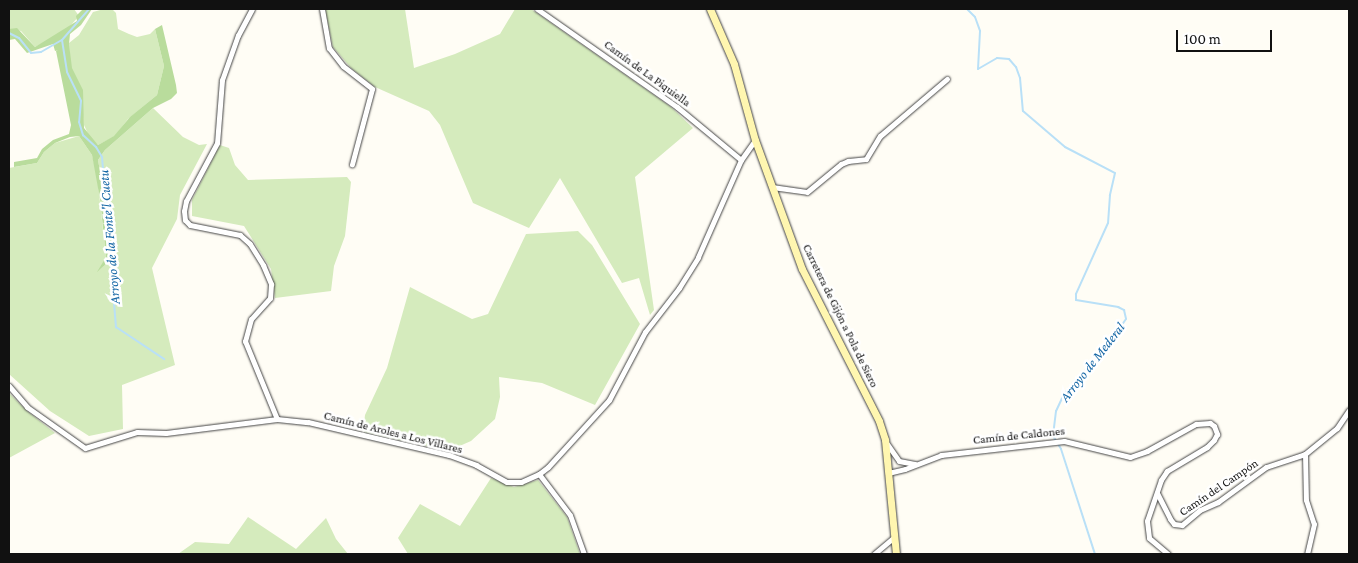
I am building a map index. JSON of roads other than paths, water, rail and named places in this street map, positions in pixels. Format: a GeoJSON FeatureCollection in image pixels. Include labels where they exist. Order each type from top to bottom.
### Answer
{"type":"FeatureCollection","features":[{"type":"Feature","properties":{"kind":"street"},"geometry":{"type":"LineString","coordinates":[[252,9],[238,35],[222,80],[217,142],[189,195],[184,212],[185,220],[190,225],[240,235],[250,244],[271,284],[270,298],[251,319],[244,341],[277,419]]}},
{"type":"Feature","properties":{"kind":"street"},"geometry":{"type":"LineString","coordinates":[[322,9],[326,41],[334,56],[372,89],[352,164]]}},
{"type":"Feature","properties":{"kind":"street","name":"Camín de La Piquiella"},"geometry":{"type":"LineString","coordinates":[[537,9],[677,107],[741,160]]}},
{"type":"Feature","properties":{"kind":"street","name":"Carretera de Gijón a Pola de Siero"},"geometry":{"type":"LineString","coordinates":[[710,9],[734,64],[755,140],[802,269],[879,421],[888,469],[896,554]]}},
{"type":"Feature","properties":{"kind":"street"},"geometry":{"type":"LineString","coordinates":[[772,187],[807,192],[841,164],[848,161],[866,160],[880,136],[947,78]]}},
{"type":"Feature","properties":{"kind":"street","name":"Camín de Aroles a Los Villares"},"geometry":{"type":"LineString","coordinates":[[9,386],[27,407],[86,448],[137,432],[166,433],[277,419],[308,422],[449,455],[514,484],[539,474],[594,419],[609,400],[645,332],[679,288],[698,257],[741,160],[755,140]]}},
{"type":"Feature","properties":{"kind":"street","name":"Camín del Campón"},"geometry":{"type":"LineString","coordinates":[[1158,493],[1170,519],[1174,524],[1182,526],[1200,510],[1218,502],[1266,467],[1305,454],[1336,428],[1349,410]]}},
{"type":"Feature","properties":{"kind":"street","name":"Camín de Caldones"},"geometry":{"type":"LineString","coordinates":[[888,469],[918,464],[941,455],[1064,441],[1130,457],[1147,451],[1203,422],[1214,426],[1217,434],[1214,440],[1207,447],[1167,471],[1147,521],[1146,530],[1149,538],[1168,554]]}},
{"type":"Feature","properties":{"kind":"street"},"geometry":{"type":"LineString","coordinates":[[884,440],[899,461]]}},
{"type":"Feature","properties":{"kind":"street"},"geometry":{"type":"LineString","coordinates":[[1305,454],[1306,500],[1314,524],[1307,554]]}},
{"type":"Feature","properties":{"kind":"street"},"geometry":{"type":"LineString","coordinates":[[888,469],[899,461],[918,464]]}},
{"type":"Feature","properties":{"kind":"street"},"geometry":{"type":"LineString","coordinates":[[539,474],[570,515],[584,554]]}},
{"type":"Feature","properties":{"kind":"street"},"geometry":{"type":"LineString","coordinates":[[874,554],[894,537]]}},
{"type":"Feature","properties":{"kind":"waterway"},"geometry":{"type":"LineString","coordinates":[[9,33],[19,38],[31,53],[41,52],[62,40],[89,9]]}},
{"type":"Feature","properties":{"kind":"waterway","name":"Arroyo de Mederal"},"geometry":{"type":"LineString","coordinates":[[967,9],[975,17],[980,31],[978,69],[997,58],[1009,59],[1016,67],[1020,78],[1023,111],[1065,147],[1115,173],[1110,195],[1108,223],[1076,294],[1076,300],[1118,307],[1124,310],[1126,319],[1098,359],[1077,378],[1064,394],[1056,411],[1053,436],[1061,449],[1095,554]]}},
{"type":"Feature","properties":{"kind":"waterway","name":"Arroyo de la Fonte'l Cuetu"},"geometry":{"type":"LineString","coordinates":[[62,40],[67,72],[81,101],[79,122],[83,135],[96,147],[102,157],[116,327],[164,359]]}}]}
